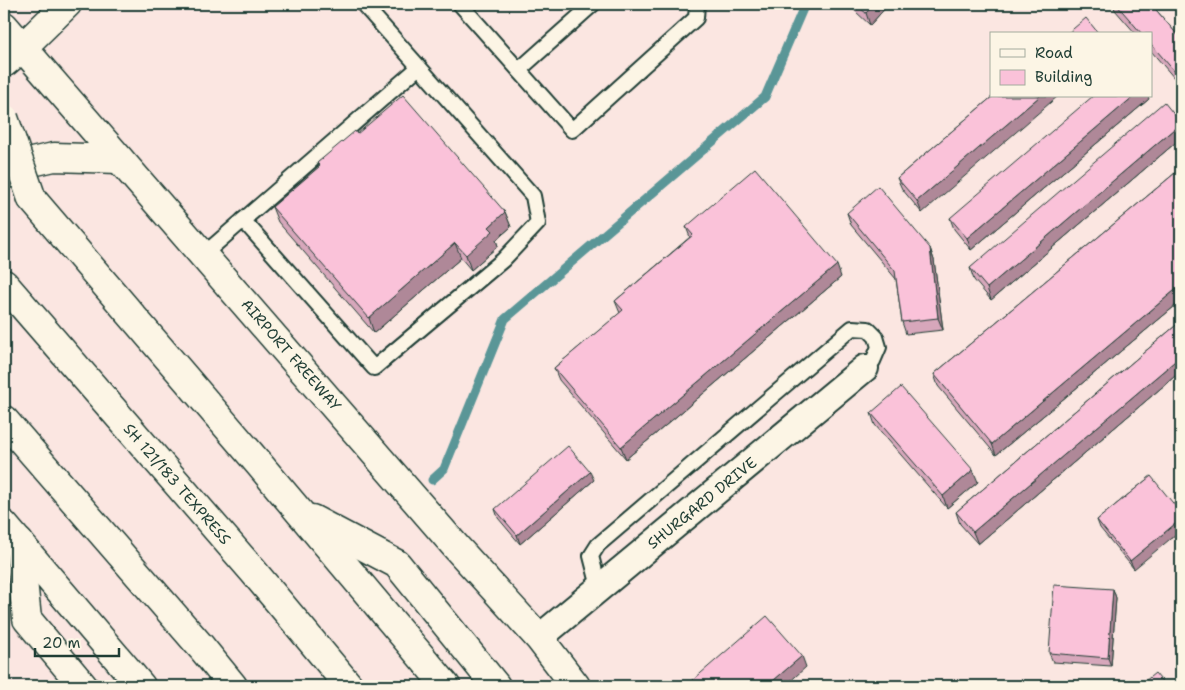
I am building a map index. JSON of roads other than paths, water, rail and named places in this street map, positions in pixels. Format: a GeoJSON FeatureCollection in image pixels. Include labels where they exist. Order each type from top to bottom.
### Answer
{"type":"FeatureCollection","features":[{"type":"Feature","properties":{"kind":"main road"},"geometry":{"type":"LineString","coordinates":[[13,55],[67,4]]}},
{"type":"Feature","properties":{"kind":"main road","name":"AIRPORT FREEWAY"},"geometry":{"type":"LineString","coordinates":[[4,26],[13,55],[119,159],[457,548],[539,638],[576,686]]}},
{"type":"Feature","properties":{"kind":"main road"},"geometry":{"type":"LineString","coordinates":[[4,118],[32,199]]}},
{"type":"Feature","properties":{"kind":"main road"},"geometry":{"type":"LineString","coordinates":[[4,175],[23,164],[54,157],[119,159]]}},
{"type":"Feature","properties":{"kind":"main road"},"geometry":{"type":"LineString","coordinates":[[4,166],[446,686]]}},
{"type":"Feature","properties":{"kind":"main road","name":"SH 121/183 TEXPRESS"},"geometry":{"type":"LineString","coordinates":[[4,284],[253,571],[349,686]]}},
{"type":"Feature","properties":{"kind":"main road"},"geometry":{"type":"LineString","coordinates":[[4,420],[233,686]]}},
{"type":"Feature","properties":{"kind":"main road"},"geometry":{"type":"LineString","coordinates":[[299,512],[397,564],[496,686]]}},
{"type":"Feature","properties":{"kind":"main road"},"geometry":{"type":"LineString","coordinates":[[11,534],[27,618],[83,686]]}},
{"type":"Feature","properties":{"kind":"main road"},"geometry":{"type":"LineString","coordinates":[[11,534],[141,686]]}},
{"type":"Feature","properties":{"kind":"street","name":"SHURGARD DRIVE"},"geometry":{"type":"LineString","coordinates":[[539,638],[865,368]]}},
{"type":"Feature","properties":{"kind":"lane"},"geometry":{"type":"LineString","coordinates":[[243,220],[374,368],[503,260],[538,223],[533,196],[363,4]]}},
{"type":"Feature","properties":{"kind":"lane"},"geometry":{"type":"LineString","coordinates":[[460,4],[572,130],[696,18],[697,4]]}},
{"type":"Feature","properties":{"kind":"lane"},"geometry":{"type":"LineString","coordinates":[[519,70],[593,4]]}},
{"type":"Feature","properties":{"kind":"lane"},"geometry":{"type":"LineString","coordinates":[[203,255],[419,67]]}},
{"type":"Feature","properties":{"kind":"lane"},"geometry":{"type":"LineString","coordinates":[[600,587],[590,556],[598,545],[852,328],[868,329],[876,337],[879,347],[873,361],[865,368]]}},
{"type":"Feature","properties":{"kind":"waterway"},"geometry":{"type":"LineString","coordinates":[[432,480],[444,469],[505,319],[765,97],[805,4]]}}]}
